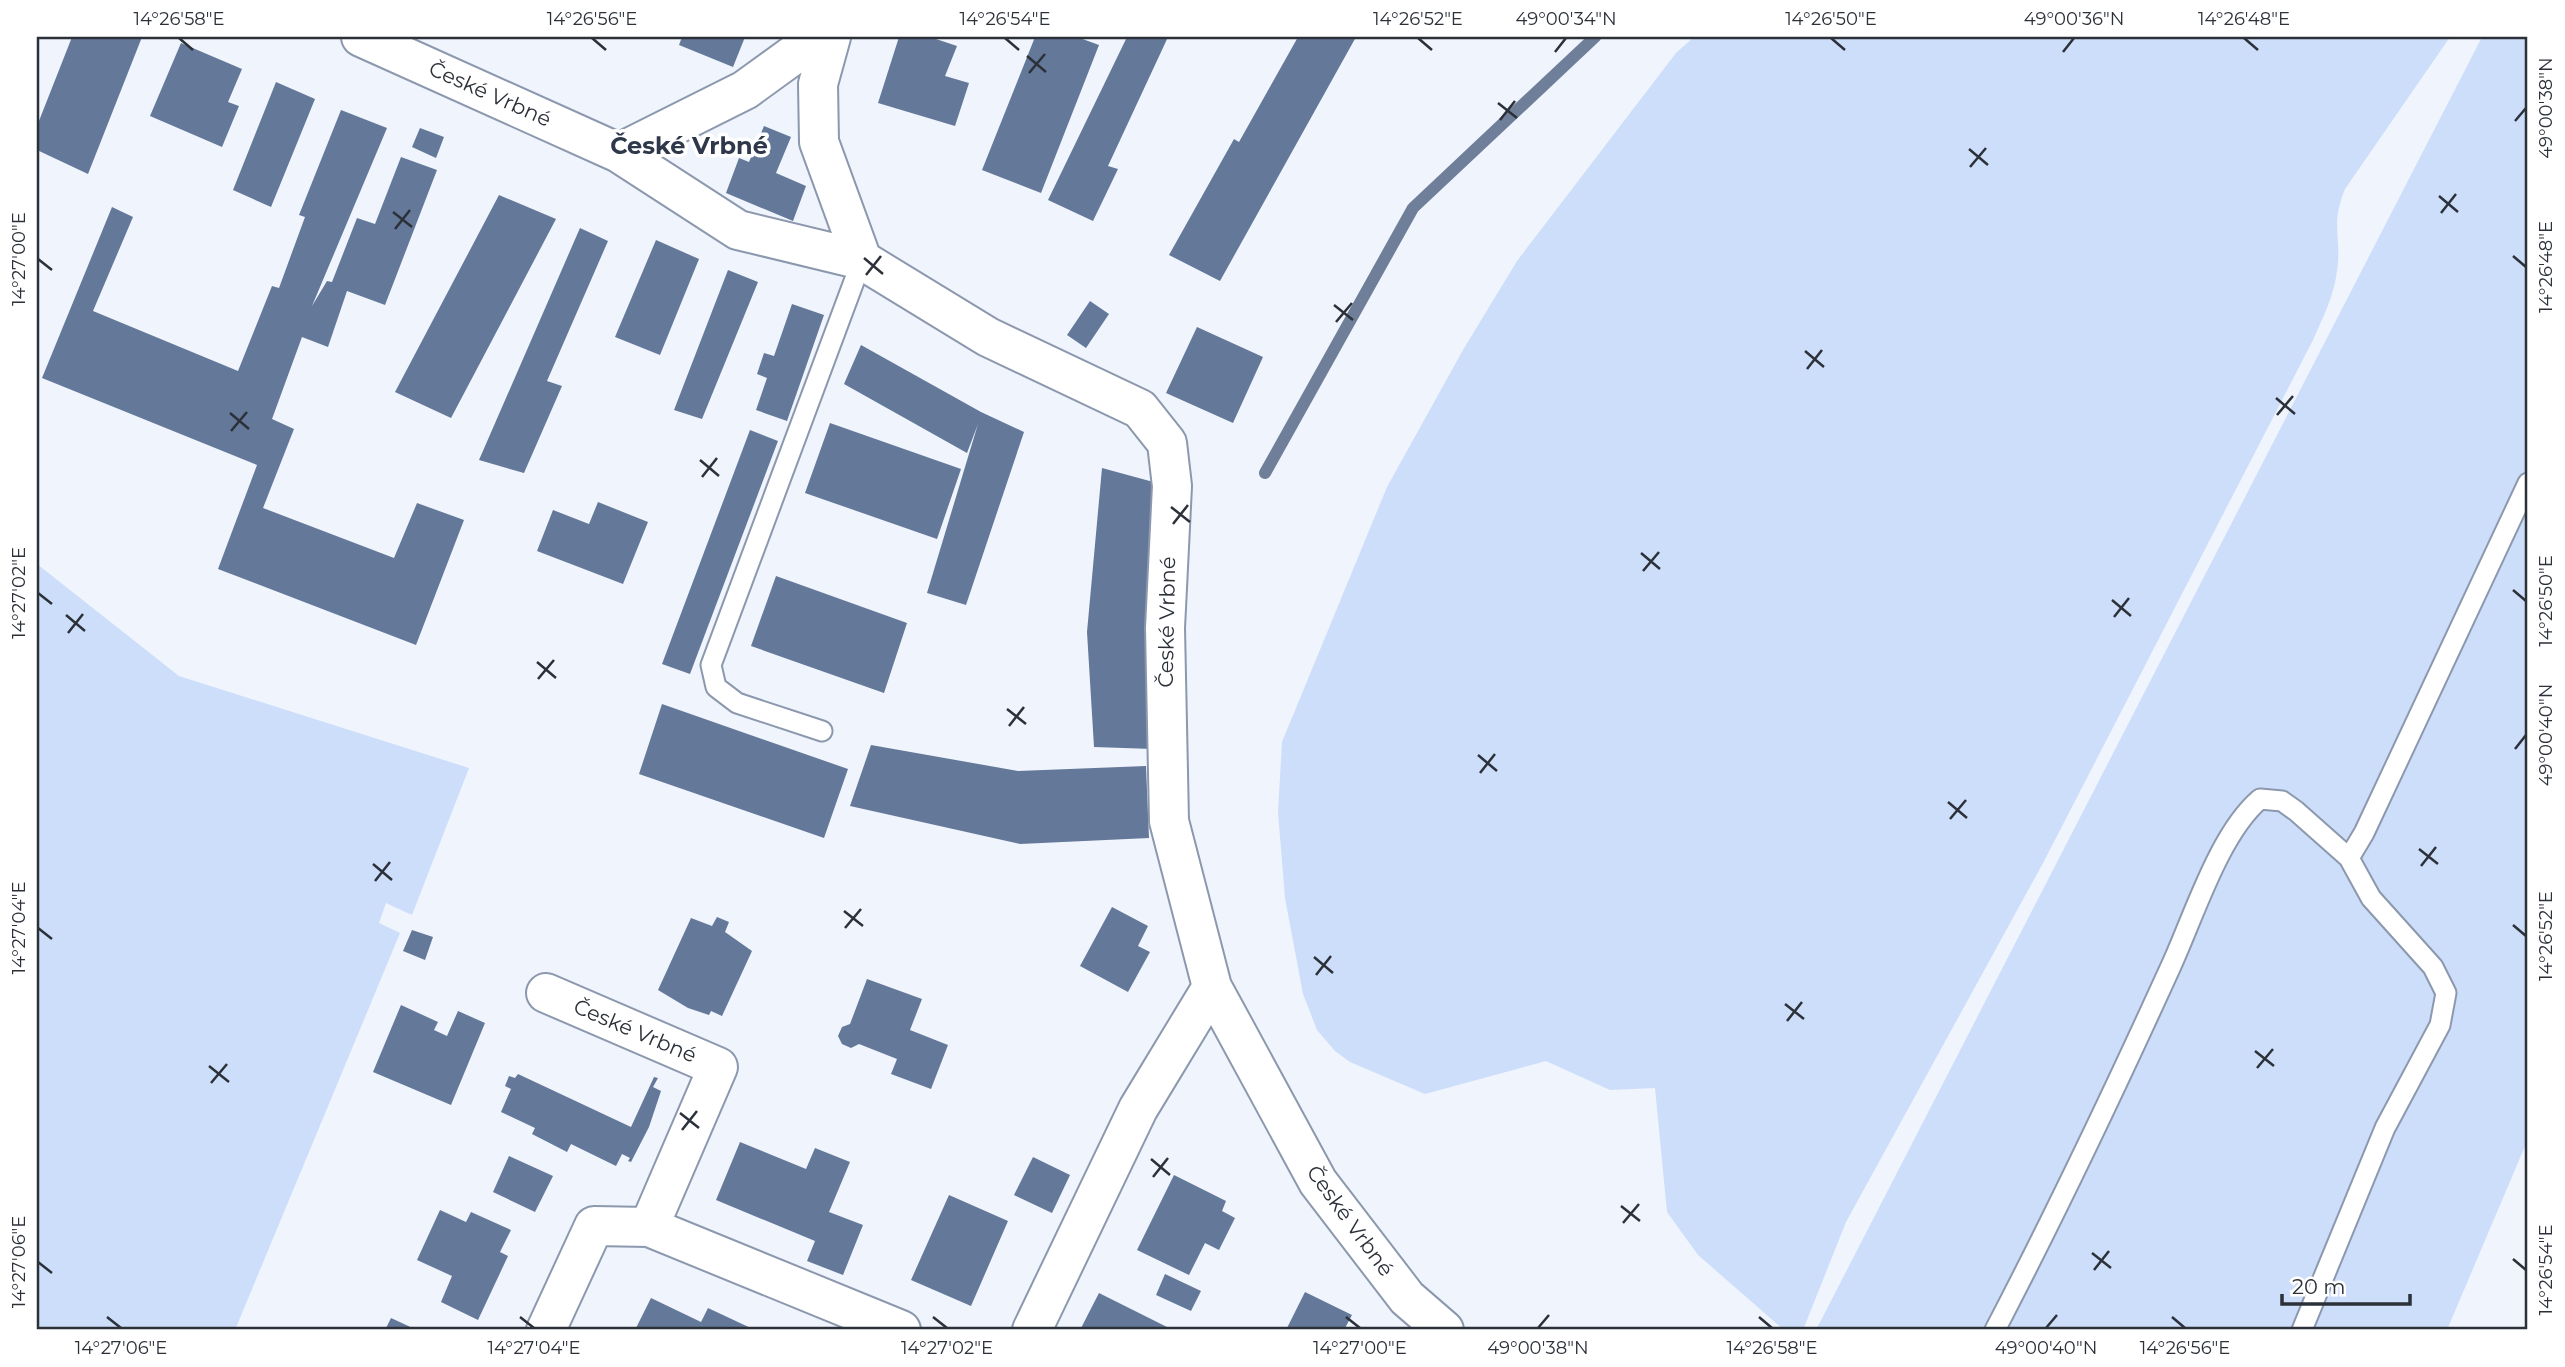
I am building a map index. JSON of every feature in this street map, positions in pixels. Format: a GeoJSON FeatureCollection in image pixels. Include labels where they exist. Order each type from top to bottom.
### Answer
{"type":"FeatureCollection","features":[{"type":"Feature","properties":{"kind":"street","name":"České Vrbné"},"geometry":{"type":"LineString","coordinates":[[360,37],[619,153],[738,230],[862,260],[988,337],[1140,409],[1167,443],[1172,486],[1165,628],[1169,821],[1212,987],[1253,1067],[1318,1182],[1406,1298],[1444,1330]]}},
{"type":"Feature","properties":{"kind":"street"},"geometry":{"type":"LineString","coordinates":[[619,153],[745,90],[818,37]]}},
{"type":"Feature","properties":{"kind":"street"},"geometry":{"type":"LineString","coordinates":[[831,37],[818,84],[819,142],[862,260]]}},
{"type":"Feature","properties":{"kind":"street"},"geometry":{"type":"LineString","coordinates":[[1032,1330],[1138,1109],[1212,987]]}},
{"type":"Feature","properties":{"kind":"street","name":"České Vrbné"},"geometry":{"type":"LineString","coordinates":[[547,993],[718,1067],[649,1227]]}},
{"type":"Feature","properties":{"kind":"street"},"geometry":{"type":"LineString","coordinates":[[545,1330],[594,1226],[649,1227],[901,1330]]}},
{"type":"Feature","properties":{"kind":"lane"},"geometry":{"type":"LineString","coordinates":[[822,731],[737,702],[716,687],[712,665],[862,260]]}},
{"type":"Feature","properties":{"kind":"lane"},"geometry":{"type":"LineString","coordinates":[[2349,858],[2364,833],[2528,483]]}},
{"type":"Feature","properties":{"kind":"lane"},"geometry":{"type":"LineString","coordinates":[[1995,1330],[2065,1192],[2172,966],[2228,837],[2245,811],[2260,799],[2282,802],[2296,811],[2349,858],[2371,898],[2433,967],[2446,993],[2440,1025],[2385,1128],[2302,1330]]}},
{"type":"Feature","properties":{"kind":"shaded area"},"geometry":{"type":"Polygon","coordinates":[[[1694,37],[2450,37],[2345,189],[2337,222],[2336,280],[2313,340],[2042,865],[1846,1222],[1803,1330],[1784,1330],[1698,1255],[1667,1212],[1655,1088],[1610,1090],[1546,1061],[1425,1094],[1350,1062],[1335,1051],[1317,1030],[1303,994],[1285,898],[1278,812],[1282,742],[1387,487],[1463,350],[1517,261],[1676,53],[1694,37]]]}},
{"type":"Feature","properties":{"kind":"shaded area"},"geometry":{"type":"Polygon","coordinates":[[[2482,37],[2528,37],[2528,1139],[2447,1330],[1816,1330],[2482,37]]]}},
{"type":"Feature","properties":{"kind":"shaded area"},"geometry":{"type":"Polygon","coordinates":[[[37,564],[179,676],[469,768],[412,915],[386,903],[379,923],[400,933],[235,1330],[37,1330],[37,564]]]}},
{"type":"Feature","properties":{"kind":"building"},"geometry":{"type":"Polygon","coordinates":[[[72,37],[142,37],[88,174],[37,150],[37,126],[72,37]]]}},
{"type":"Feature","properties":{"kind":"building"},"geometry":{"type":"Polygon","coordinates":[[[682,37],[745,37],[733,67],[679,45],[682,37]]]}},
{"type":"Feature","properties":{"kind":"building"},"geometry":{"type":"Polygon","coordinates":[[[899,37],[930,37],[957,46],[945,76],[969,83],[955,126],[878,103],[899,37]]]}},
{"type":"Feature","properties":{"kind":"building"},"geometry":{"type":"Polygon","coordinates":[[[1035,37],[1077,37],[1099,45],[1041,193],[982,170],[1035,37]]]}},
{"type":"Feature","properties":{"kind":"building"},"geometry":{"type":"Polygon","coordinates":[[[1127,37],[1168,37],[1108,166],[1118,169],[1093,221],[1048,200],[1127,37]]]}},
{"type":"Feature","properties":{"kind":"building"},"geometry":{"type":"Polygon","coordinates":[[[1298,37],[1356,37],[1220,281],[1169,255],[1234,139],[1239,142],[1298,37]]]}},
{"type":"Feature","properties":{"kind":"building"},"geometry":{"type":"Polygon","coordinates":[[[181,43],[242,69],[228,102],[239,106],[222,147],[150,116],[181,43]]]}},
{"type":"Feature","properties":{"kind":"building"},"geometry":{"type":"Polygon","coordinates":[[[276,82],[315,99],[271,207],[233,190],[276,82]]]}},
{"type":"Feature","properties":{"kind":"building"},"geometry":{"type":"Polygon","coordinates":[[[341,110],[387,128],[312,306],[327,281],[332,282],[357,218],[375,224],[401,157],[437,170],[385,305],[347,291],[328,347],[302,337],[272,419],[294,429],[263,508],[394,558],[417,503],[464,520],[416,645],[218,569],[257,465],[42,378],[112,207],[133,217],[93,311],[238,371],[272,286],[279,288],[305,217],[299,215],[341,110]]]}},
{"type":"Feature","properties":{"kind":"building"},"geometry":{"type":"Polygon","coordinates":[[[764,126],[791,137],[776,173],[806,186],[793,221],[726,193],[739,158],[749,162],[764,126]]]}},
{"type":"Feature","properties":{"kind":"building"},"geometry":{"type":"Polygon","coordinates":[[[420,128],[444,137],[436,158],[412,147],[420,128]]]}},
{"type":"Feature","properties":{"kind":"building"},"geometry":{"type":"Polygon","coordinates":[[[499,195],[556,219],[451,418],[395,392],[499,195]]]}},
{"type":"Feature","properties":{"kind":"building"},"geometry":{"type":"Polygon","coordinates":[[[580,228],[608,241],[547,381],[562,386],[524,473],[479,460],[580,228]]]}},
{"type":"Feature","properties":{"kind":"building"},"geometry":{"type":"Polygon","coordinates":[[[656,240],[699,259],[660,355],[615,337],[656,240]]]}},
{"type":"Feature","properties":{"kind":"building"},"geometry":{"type":"Polygon","coordinates":[[[728,270],[758,282],[702,419],[674,410],[728,270]]]}},
{"type":"Feature","properties":{"kind":"building"},"geometry":{"type":"Polygon","coordinates":[[[1090,301],[1109,314],[1086,348],[1067,335],[1090,301]]]}},
{"type":"Feature","properties":{"kind":"building"},"geometry":{"type":"Polygon","coordinates":[[[792,304],[824,315],[787,421],[756,410],[767,378],[757,374],[764,353],[774,356],[792,304]]]}},
{"type":"Feature","properties":{"kind":"building"},"geometry":{"type":"Polygon","coordinates":[[[1197,327],[1263,357],[1233,423],[1166,393],[1197,327]]]}},
{"type":"Feature","properties":{"kind":"building"},"geometry":{"type":"Polygon","coordinates":[[[861,345],[981,412],[1024,432],[966,605],[927,593],[978,424],[967,453],[844,384],[861,345]]]}},
{"type":"Feature","properties":{"kind":"building"},"geometry":{"type":"Polygon","coordinates":[[[830,423],[961,469],[937,539],[805,493],[830,423]]]}},
{"type":"Feature","properties":{"kind":"building"},"geometry":{"type":"Polygon","coordinates":[[[750,430],[778,441],[690,674],[662,664],[750,430]]]}},
{"type":"Feature","properties":{"kind":"building"},"geometry":{"type":"Polygon","coordinates":[[[1102,468],[1157,483],[1146,633],[1153,749],[1094,747],[1087,632],[1102,468]]]}},
{"type":"Feature","properties":{"kind":"building"},"geometry":{"type":"Polygon","coordinates":[[[598,502],[648,522],[623,584],[537,551],[553,510],[589,524],[598,502]]]}},
{"type":"Feature","properties":{"kind":"building"},"geometry":{"type":"Polygon","coordinates":[[[776,576],[907,623],[884,693],[751,646],[776,576]]]}},
{"type":"Feature","properties":{"kind":"building"},"geometry":{"type":"Polygon","coordinates":[[[662,704],[848,769],[824,838],[639,774],[662,704]]]}},
{"type":"Feature","properties":{"kind":"building"},"geometry":{"type":"Polygon","coordinates":[[[871,745],[1018,771],[1146,766],[1149,838],[1020,844],[850,806],[871,745]]]}},
{"type":"Feature","properties":{"kind":"building"},"geometry":{"type":"Polygon","coordinates":[[[1112,907],[1148,926],[1138,946],[1150,952],[1128,992],[1080,966],[1112,907]]]}},
{"type":"Feature","properties":{"kind":"building"},"geometry":{"type":"Polygon","coordinates":[[[717,917],[729,922],[725,932],[752,951],[722,1016],[711,1011],[709,1015],[688,1008],[658,990],[691,918],[712,926],[717,917]]]}},
{"type":"Feature","properties":{"kind":"building"},"geometry":{"type":"Polygon","coordinates":[[[412,930],[433,937],[425,960],[403,951],[412,930]]]}},
{"type":"Feature","properties":{"kind":"building"},"geometry":{"type":"Polygon","coordinates":[[[867,979],[922,999],[910,1030],[948,1045],[931,1089],[891,1074],[897,1059],[859,1044],[851,1048],[842,1044],[838,1036],[842,1027],[850,1024],[867,979]]]}},
{"type":"Feature","properties":{"kind":"building"},"geometry":{"type":"Polygon","coordinates":[[[401,1005],[438,1022],[434,1030],[447,1036],[458,1011],[485,1023],[451,1105],[373,1072],[401,1005]]]}},
{"type":"Feature","properties":{"kind":"building"},"geometry":{"type":"Polygon","coordinates":[[[518,1074],[631,1127],[654,1077],[658,1078],[653,1087],[661,1091],[649,1127],[631,1162],[628,1161],[630,1158],[622,1154],[616,1166],[571,1144],[567,1152],[532,1134],[535,1128],[501,1112],[511,1089],[505,1086],[509,1076],[515,1078],[518,1074]]]}},
{"type":"Feature","properties":{"kind":"building"},"geometry":{"type":"Polygon","coordinates":[[[740,1142],[806,1169],[815,1148],[850,1162],[829,1212],[863,1225],[843,1275],[807,1261],[815,1241],[716,1200],[740,1142]]]}},
{"type":"Feature","properties":{"kind":"building"},"geometry":{"type":"Polygon","coordinates":[[[509,1156],[553,1176],[535,1212],[493,1192],[509,1156]]]}},
{"type":"Feature","properties":{"kind":"building"},"geometry":{"type":"Polygon","coordinates":[[[1033,1157],[1070,1175],[1052,1213],[1014,1195],[1033,1157]]]}},
{"type":"Feature","properties":{"kind":"building"},"geometry":{"type":"Polygon","coordinates":[[[1174,1175],[1226,1201],[1222,1211],[1235,1218],[1219,1250],[1205,1243],[1189,1275],[1137,1250],[1174,1175]]]}},
{"type":"Feature","properties":{"kind":"building"},"geometry":{"type":"Polygon","coordinates":[[[949,1195],[1008,1221],[971,1306],[911,1280],[949,1195]]]}},
{"type":"Feature","properties":{"kind":"building"},"geometry":{"type":"Polygon","coordinates":[[[440,1210],[466,1222],[471,1212],[511,1230],[500,1252],[508,1256],[478,1320],[441,1302],[452,1276],[417,1260],[440,1210]]]}},
{"type":"Feature","properties":{"kind":"building"},"geometry":{"type":"Polygon","coordinates":[[[1165,1274],[1201,1291],[1191,1311],[1156,1295],[1165,1274]]]}},
{"type":"Feature","properties":{"kind":"building"},"geometry":{"type":"Polygon","coordinates":[[[1305,1292],[1352,1315],[1344,1330],[1286,1330],[1305,1292]]]}},
{"type":"Feature","properties":{"kind":"building"},"geometry":{"type":"Polygon","coordinates":[[[1099,1293],[1173,1330],[1080,1330],[1099,1293]]]}},
{"type":"Feature","properties":{"kind":"building"},"geometry":{"type":"Polygon","coordinates":[[[651,1298],[701,1322],[708,1308],[755,1330],[635,1330],[651,1298]]]}},
{"type":"Feature","properties":{"kind":"building"},"geometry":{"type":"Polygon","coordinates":[[[391,1318],[417,1330],[385,1330],[391,1318]]]}},
{"type":"Feature","properties":{"kind":"waterway"},"geometry":{"type":"LineString","coordinates":[[1265,473],[1413,208],[1595,37]]}},
{"type":"Feature","properties":{"kind":"district","name":"České Vrbné"},"geometry":{"type":"Point","coordinates":[689,146]}}]}
